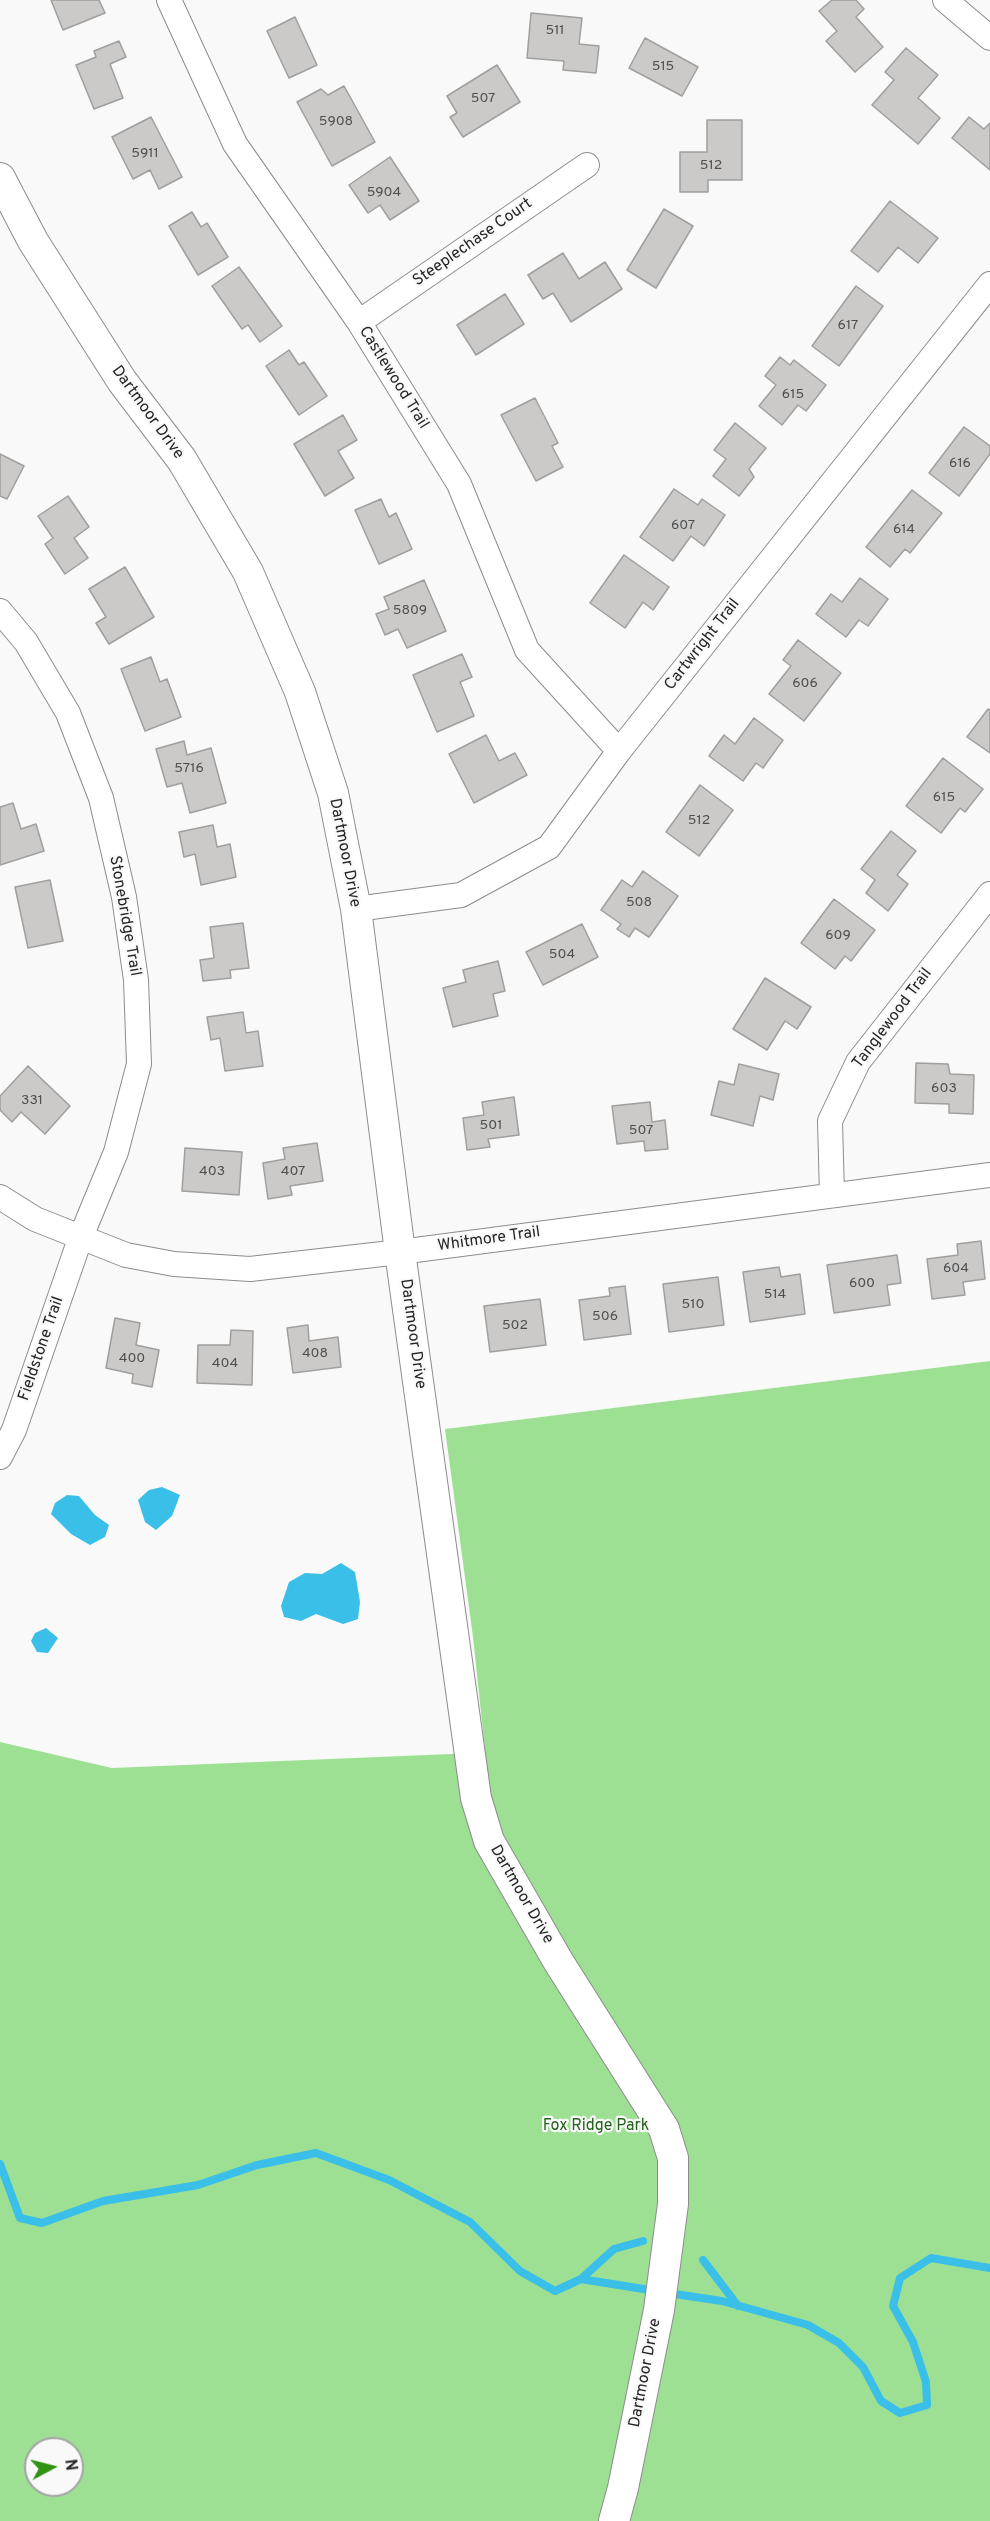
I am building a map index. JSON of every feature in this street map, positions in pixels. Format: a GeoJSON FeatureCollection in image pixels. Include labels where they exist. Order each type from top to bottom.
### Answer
{"type":"FeatureCollection","features":[{"type":"Feature","properties":{"kind":"street","name":"Castlewood Trail"},"geometry":{"type":"LineString","coordinates":[[169,0],[235,144],[359,322],[459,484],[527,650],[619,751]]}},
{"type":"Feature","properties":{"kind":"street"},"geometry":{"type":"LineString","coordinates":[[945,0],[990,38]]}},
{"type":"Feature","properties":{"kind":"street","name":"Steeplechase Court"},"geometry":{"type":"LineString","coordinates":[[359,322],[587,165]]}},
{"type":"Feature","properties":{"kind":"street","name":"Dartmoor Drive"},"geometry":{"type":"LineString","coordinates":[[0,178],[40,251],[122,381],[182,460],[248,572],[300,692],[333,793],[356,909],[400,1252],[477,1798],[489,1841],[558,1961],[664,2129],[673,2158],[673,2204],[659,2310],[623,2488],[614,2521]]}},
{"type":"Feature","properties":{"kind":"street","name":"Cartwright Trail"},"geometry":{"type":"LineString","coordinates":[[356,909],[461,895],[549,847],[619,751],[990,284]]}},
{"type":"Feature","properties":{"kind":"street","name":"Stonebridge Trail"},"geometry":{"type":"LineString","coordinates":[[0,611],[26,642],[68,713],[101,798],[124,897],[136,981],[139,1064],[116,1152],[80,1239]]}},
{"type":"Feature","properties":{"kind":"street","name":"Tanglewood Trail"},"geometry":{"type":"LineString","coordinates":[[832,1194],[830,1121],[858,1062],[990,894]]}},
{"type":"Feature","properties":{"kind":"street","name":"Whitmore Trail"},"geometry":{"type":"LineString","coordinates":[[0,1197],[35,1219],[80,1239],[126,1255],[164,1262],[250,1269],[400,1252],[990,1175]]}},
{"type":"Feature","properties":{"kind":"street","name":"Fieldstone Trail"},"geometry":{"type":"LineString","coordinates":[[0,1457],[14,1430],[80,1239]]}},
{"type":"Feature","properties":{"kind":"green space","name":"Fox Ridge Park"},"geometry":{"type":"Polygon","coordinates":[[[990,1361],[990,2521],[0,2521],[0,1742],[112,1768],[451,1754],[485,1750],[473,1637],[445,1429],[990,1361]]]}},
{"type":"Feature","properties":{"kind":"water"},"geometry":{"type":"Polygon","coordinates":[[[162,1487],[180,1495],[172,1516],[156,1530],[145,1522],[138,1500],[149,1490],[162,1487]]]}},
{"type":"Feature","properties":{"kind":"water"},"geometry":{"type":"Polygon","coordinates":[[[67,1495],[79,1496],[95,1515],[109,1525],[105,1537],[90,1545],[71,1534],[51,1514],[55,1503],[67,1495]]]}},
{"type":"Feature","properties":{"kind":"water"},"geometry":{"type":"Polygon","coordinates":[[[341,1563],[355,1572],[360,1602],[358,1619],[343,1624],[316,1614],[301,1621],[284,1617],[281,1606],[289,1582],[305,1573],[322,1574],[341,1563]]]}},
{"type":"Feature","properties":{"kind":"water"},"geometry":{"type":"Polygon","coordinates":[[[46,1628],[58,1638],[48,1653],[37,1652],[31,1641],[35,1633],[46,1628]]]}},
{"type":"Feature","properties":{"kind":"building"},"geometry":{"type":"Polygon","coordinates":[[[51,0],[99,0],[105,13],[63,30],[51,0]]]}},
{"type":"Feature","properties":{"kind":"building"},"geometry":{"type":"Polygon","coordinates":[[[832,0],[856,0],[864,9],[856,17],[883,47],[855,72],[826,41],[837,31],[819,11],[832,0]]]}},
{"type":"Feature","properties":{"kind":"building"},"geometry":{"type":"Polygon","coordinates":[[[531,13],[582,18],[579,44],[599,46],[596,73],[563,70],[564,61],[527,58],[531,13]]]}},
{"type":"Feature","properties":{"kind":"building"},"geometry":{"type":"Polygon","coordinates":[[[295,17],[317,65],[289,78],[267,31],[295,17]]]}},
{"type":"Feature","properties":{"kind":"building"},"geometry":{"type":"Polygon","coordinates":[[[645,38],[698,67],[682,96],[629,68],[645,38]]]}},
{"type":"Feature","properties":{"kind":"building"},"geometry":{"type":"Polygon","coordinates":[[[119,41],[126,57],[110,64],[123,98],[94,109],[76,65],[96,57],[94,51],[119,41]]]}},
{"type":"Feature","properties":{"kind":"building"},"geometry":{"type":"Polygon","coordinates":[[[906,48],[938,75],[918,98],[940,118],[918,144],[872,105],[894,80],[885,72],[906,48]]]}},
{"type":"Feature","properties":{"kind":"building"},"geometry":{"type":"Polygon","coordinates":[[[497,65],[520,102],[463,137],[450,117],[457,113],[447,96],[497,65]]]}},
{"type":"Feature","properties":{"kind":"building"},"geometry":{"type":"Polygon","coordinates":[[[344,86],[375,142],[332,166],[297,102],[321,89],[328,95],[344,86]]]}},
{"type":"Feature","properties":{"kind":"building"},"geometry":{"type":"Polygon","coordinates":[[[151,117],[182,177],[159,189],[150,170],[133,179],[112,137],[151,117]]]}},
{"type":"Feature","properties":{"kind":"building"},"geometry":{"type":"Polygon","coordinates":[[[969,117],[984,129],[990,123],[990,170],[952,138],[969,117]]]}},
{"type":"Feature","properties":{"kind":"building"},"geometry":{"type":"Polygon","coordinates":[[[707,120],[742,120],[742,180],[708,180],[708,192],[680,192],[680,152],[707,152],[707,120]]]}},
{"type":"Feature","properties":{"kind":"building"},"geometry":{"type":"Polygon","coordinates":[[[390,157],[419,201],[390,220],[380,205],[368,213],[349,185],[390,157]]]}},
{"type":"Feature","properties":{"kind":"building"},"geometry":{"type":"Polygon","coordinates":[[[890,201],[938,238],[918,263],[898,247],[878,272],[851,251],[890,201]]]}},
{"type":"Feature","properties":{"kind":"building"},"geometry":{"type":"Polygon","coordinates":[[[664,209],[693,226],[656,288],[627,270],[664,209]]]}},
{"type":"Feature","properties":{"kind":"building"},"geometry":{"type":"Polygon","coordinates":[[[192,212],[201,227],[207,223],[228,257],[198,275],[169,226],[192,212]]]}},
{"type":"Feature","properties":{"kind":"building"},"geometry":{"type":"Polygon","coordinates":[[[563,253],[579,279],[605,262],[622,289],[571,322],[553,293],[543,299],[528,275],[563,253]]]}},
{"type":"Feature","properties":{"kind":"building"},"geometry":{"type":"Polygon","coordinates":[[[239,267],[282,326],[260,342],[248,325],[242,329],[212,286],[239,267]]]}},
{"type":"Feature","properties":{"kind":"building"},"geometry":{"type":"Polygon","coordinates":[[[856,286],[883,306],[839,366],[812,346],[856,286]]]}},
{"type":"Feature","properties":{"kind":"building"},"geometry":{"type":"Polygon","coordinates":[[[505,294],[524,324],[476,355],[457,325],[505,294]]]}},
{"type":"Feature","properties":{"kind":"building"},"geometry":{"type":"Polygon","coordinates":[[[289,350],[299,365],[304,362],[327,396],[299,415],[266,366],[289,350]]]}},
{"type":"Feature","properties":{"kind":"building"},"geometry":{"type":"Polygon","coordinates":[[[780,357],[790,365],[794,360],[826,385],[806,411],[798,405],[782,425],[759,406],[776,385],[765,376],[780,357]]]}},
{"type":"Feature","properties":{"kind":"building"},"geometry":{"type":"Polygon","coordinates":[[[535,398],[558,443],[552,446],[563,467],[536,481],[501,415],[535,398]]]}},
{"type":"Feature","properties":{"kind":"building"},"geometry":{"type":"Polygon","coordinates":[[[343,415],[357,440],[338,451],[354,478],[325,496],[294,444],[343,415]]]}},
{"type":"Feature","properties":{"kind":"building"},"geometry":{"type":"Polygon","coordinates":[[[735,423],[766,448],[749,469],[754,477],[739,496],[713,476],[726,459],[714,450],[735,423]]]}},
{"type":"Feature","properties":{"kind":"building"},"geometry":{"type":"Polygon","coordinates":[[[964,427],[990,446],[990,454],[959,496],[929,473],[964,427]]]}},
{"type":"Feature","properties":{"kind":"building"},"geometry":{"type":"Polygon","coordinates":[[[0,454],[24,466],[7,499],[0,496],[0,454]]]}},
{"type":"Feature","properties":{"kind":"building"},"geometry":{"type":"Polygon","coordinates":[[[674,489],[698,505],[702,499],[725,515],[704,546],[691,536],[673,561],[640,537],[674,489]]]}},
{"type":"Feature","properties":{"kind":"building"},"geometry":{"type":"Polygon","coordinates":[[[912,490],[942,513],[910,553],[905,549],[890,567],[866,547],[912,490]]]}},
{"type":"Feature","properties":{"kind":"building"},"geometry":{"type":"Polygon","coordinates":[[[68,496],[89,527],[74,538],[88,558],[65,574],[45,544],[53,538],[38,516],[68,496]]]}},
{"type":"Feature","properties":{"kind":"building"},"geometry":{"type":"Polygon","coordinates":[[[381,499],[389,517],[396,513],[412,549],[379,564],[355,510],[381,499]]]}},
{"type":"Feature","properties":{"kind":"building"},"geometry":{"type":"Polygon","coordinates":[[[624,555],[669,587],[653,610],[643,602],[625,628],[590,603],[624,555]]]}},
{"type":"Feature","properties":{"kind":"building"},"geometry":{"type":"Polygon","coordinates":[[[125,567],[154,617],[109,644],[96,623],[106,617],[89,589],[125,567]]]}},
{"type":"Feature","properties":{"kind":"building"},"geometry":{"type":"Polygon","coordinates":[[[860,578],[888,599],[868,626],[859,620],[846,637],[816,614],[831,594],[842,602],[860,578]]]}},
{"type":"Feature","properties":{"kind":"building"},"geometry":{"type":"Polygon","coordinates":[[[424,580],[446,631],[407,648],[398,629],[385,635],[376,614],[389,609],[384,597],[424,580]]]}},
{"type":"Feature","properties":{"kind":"building"},"geometry":{"type":"Polygon","coordinates":[[[798,640],[841,673],[804,721],[769,694],[791,666],[783,660],[798,640]]]}},
{"type":"Feature","properties":{"kind":"building"},"geometry":{"type":"Polygon","coordinates":[[[462,654],[472,677],[460,682],[474,716],[437,732],[413,675],[462,654]]]}},
{"type":"Feature","properties":{"kind":"building"},"geometry":{"type":"Polygon","coordinates":[[[151,657],[160,682],[167,679],[181,717],[145,731],[121,669],[151,657]]]}},
{"type":"Feature","properties":{"kind":"building"},"geometry":{"type":"Polygon","coordinates":[[[988,709],[990,710],[990,753],[967,737],[988,709]]]}},
{"type":"Feature","properties":{"kind":"building"},"geometry":{"type":"Polygon","coordinates":[[[754,718],[783,740],[763,768],[756,763],[743,781],[709,756],[724,735],[735,744],[754,718]]]}},
{"type":"Feature","properties":{"kind":"building"},"geometry":{"type":"Polygon","coordinates":[[[486,735],[499,761],[515,753],[527,775],[474,803],[449,754],[486,735]]]}},
{"type":"Feature","properties":{"kind":"building"},"geometry":{"type":"Polygon","coordinates":[[[184,741],[187,755],[211,748],[226,803],[190,813],[182,783],[167,787],[156,749],[184,741]]]}},
{"type":"Feature","properties":{"kind":"building"},"geometry":{"type":"Polygon","coordinates":[[[943,758],[983,789],[965,812],[960,808],[941,833],[906,806],[943,758]]]}},
{"type":"Feature","properties":{"kind":"building"},"geometry":{"type":"Polygon","coordinates":[[[700,785],[733,810],[699,856],[666,832],[700,785]]]}},
{"type":"Feature","properties":{"kind":"building"},"geometry":{"type":"Polygon","coordinates":[[[13,803],[21,829],[36,824],[44,851],[0,865],[0,807],[13,803]]]}},
{"type":"Feature","properties":{"kind":"building"},"geometry":{"type":"Polygon","coordinates":[[[213,825],[217,847],[230,844],[236,877],[201,885],[195,854],[184,857],[179,832],[213,825]]]}},
{"type":"Feature","properties":{"kind":"building"},"geometry":{"type":"Polygon","coordinates":[[[891,831],[916,851],[897,875],[908,884],[888,911],[866,893],[875,880],[861,869],[891,831]]]}},
{"type":"Feature","properties":{"kind":"building"},"geometry":{"type":"Polygon","coordinates":[[[643,871],[678,896],[649,937],[635,928],[629,937],[617,929],[621,924],[601,910],[622,880],[632,887],[643,871]]]}},
{"type":"Feature","properties":{"kind":"building"},"geometry":{"type":"Polygon","coordinates":[[[50,880],[63,941],[28,948],[15,887],[50,880]]]}},
{"type":"Feature","properties":{"kind":"building"},"geometry":{"type":"Polygon","coordinates":[[[834,899],[875,930],[851,961],[845,956],[835,969],[801,943],[834,899]]]}},
{"type":"Feature","properties":{"kind":"building"},"geometry":{"type":"Polygon","coordinates":[[[243,923],[249,968],[230,970],[231,978],[203,981],[200,960],[214,958],[210,927],[243,923]]]}},
{"type":"Feature","properties":{"kind":"building"},"geometry":{"type":"Polygon","coordinates":[[[582,924],[598,957],[543,985],[526,952],[582,924]]]}},
{"type":"Feature","properties":{"kind":"building"},"geometry":{"type":"Polygon","coordinates":[[[498,961],[505,991],[493,994],[498,1016],[453,1027],[443,988],[466,982],[463,970],[498,961]]]}},
{"type":"Feature","properties":{"kind":"building"},"geometry":{"type":"Polygon","coordinates":[[[765,978],[811,1007],[797,1029],[785,1021],[767,1050],[733,1029],[765,978]]]}},
{"type":"Feature","properties":{"kind":"building"},"geometry":{"type":"Polygon","coordinates":[[[243,1012],[246,1033],[258,1031],[263,1066],[225,1071],[220,1038],[211,1040],[207,1017],[243,1012]]]}},
{"type":"Feature","properties":{"kind":"building"},"geometry":{"type":"Polygon","coordinates":[[[916,1063],[948,1064],[950,1074],[974,1075],[973,1114],[949,1113],[949,1104],[915,1103],[916,1063]]]}},
{"type":"Feature","properties":{"kind":"building"},"geometry":{"type":"Polygon","coordinates":[[[739,1064],[779,1074],[773,1100],[760,1096],[753,1126],[711,1115],[719,1081],[734,1085],[739,1064]]]}},
{"type":"Feature","properties":{"kind":"building"},"geometry":{"type":"Polygon","coordinates":[[[28,1066],[70,1106],[45,1134],[21,1112],[12,1122],[0,1110],[0,1096],[28,1066]]]}},
{"type":"Feature","properties":{"kind":"building"},"geometry":{"type":"Polygon","coordinates":[[[514,1097],[519,1135],[488,1139],[490,1147],[467,1150],[463,1118],[484,1115],[482,1102],[514,1097]]]}},
{"type":"Feature","properties":{"kind":"building"},"geometry":{"type":"Polygon","coordinates":[[[650,1102],[652,1122],[665,1120],[668,1149],[645,1151],[644,1141],[617,1144],[612,1106],[650,1102]]]}},
{"type":"Feature","properties":{"kind":"building"},"geometry":{"type":"Polygon","coordinates":[[[317,1143],[323,1181],[290,1186],[292,1195],[268,1199],[263,1163],[285,1159],[283,1148],[317,1143]]]}},
{"type":"Feature","properties":{"kind":"building"},"geometry":{"type":"Polygon","coordinates":[[[185,1148],[242,1152],[239,1195],[182,1191],[185,1148]]]}},
{"type":"Feature","properties":{"kind":"building"},"geometry":{"type":"Polygon","coordinates":[[[981,1241],[985,1279],[963,1282],[965,1295],[932,1299],[927,1259],[958,1255],[957,1244],[981,1241]]]}},
{"type":"Feature","properties":{"kind":"building"},"geometry":{"type":"Polygon","coordinates":[[[897,1255],[901,1283],[887,1285],[890,1305],[834,1313],[827,1265],[897,1255]]]}},
{"type":"Feature","properties":{"kind":"building"},"geometry":{"type":"Polygon","coordinates":[[[779,1267],[781,1277],[800,1274],[805,1314],[750,1322],[743,1272],[779,1267]]]}},
{"type":"Feature","properties":{"kind":"building"},"geometry":{"type":"Polygon","coordinates":[[[718,1277],[724,1325],[669,1332],[663,1284],[718,1277]]]}},
{"type":"Feature","properties":{"kind":"building"},"geometry":{"type":"Polygon","coordinates":[[[625,1286],[631,1334],[584,1340],[579,1300],[610,1296],[609,1288],[625,1286]]]}},
{"type":"Feature","properties":{"kind":"building"},"geometry":{"type":"Polygon","coordinates":[[[540,1299],[546,1345],[490,1352],[484,1306],[540,1299]]]}},
{"type":"Feature","properties":{"kind":"building"},"geometry":{"type":"Polygon","coordinates":[[[115,1318],[140,1323],[136,1345],[159,1350],[152,1387],[132,1383],[133,1374],[106,1368],[115,1318]]]}},
{"type":"Feature","properties":{"kind":"building"},"geometry":{"type":"Polygon","coordinates":[[[308,1325],[309,1341],[338,1337],[341,1367],[293,1373],[287,1328],[308,1325]]]}},
{"type":"Feature","properties":{"kind":"building"},"geometry":{"type":"Polygon","coordinates":[[[231,1330],[253,1331],[252,1385],[197,1383],[198,1345],[230,1345],[231,1330]]]}},
{"type":"Feature","properties":{"kind":"waterway"},"geometry":{"type":"LineString","coordinates":[[0,2164],[20,2218],[42,2223],[103,2201],[198,2185],[257,2165],[316,2153],[389,2180],[470,2222],[520,2271],[555,2291],[581,2279],[656,2291]]}},
{"type":"Feature","properties":{"kind":"waterway"},"geometry":{"type":"LineString","coordinates":[[581,2279],[614,2249],[643,2241]]}},
{"type":"Feature","properties":{"kind":"waterway"},"geometry":{"type":"LineString","coordinates":[[668,2293],[722,2301],[808,2325],[839,2343],[863,2367],[881,2401],[900,2413],[927,2405],[926,2382],[913,2342],[893,2306],[900,2278],[931,2258],[990,2268]]}},
{"type":"Feature","properties":{"kind":"waterway"},"geometry":{"type":"LineString","coordinates":[[703,2260],[738,2306]]}}]}
